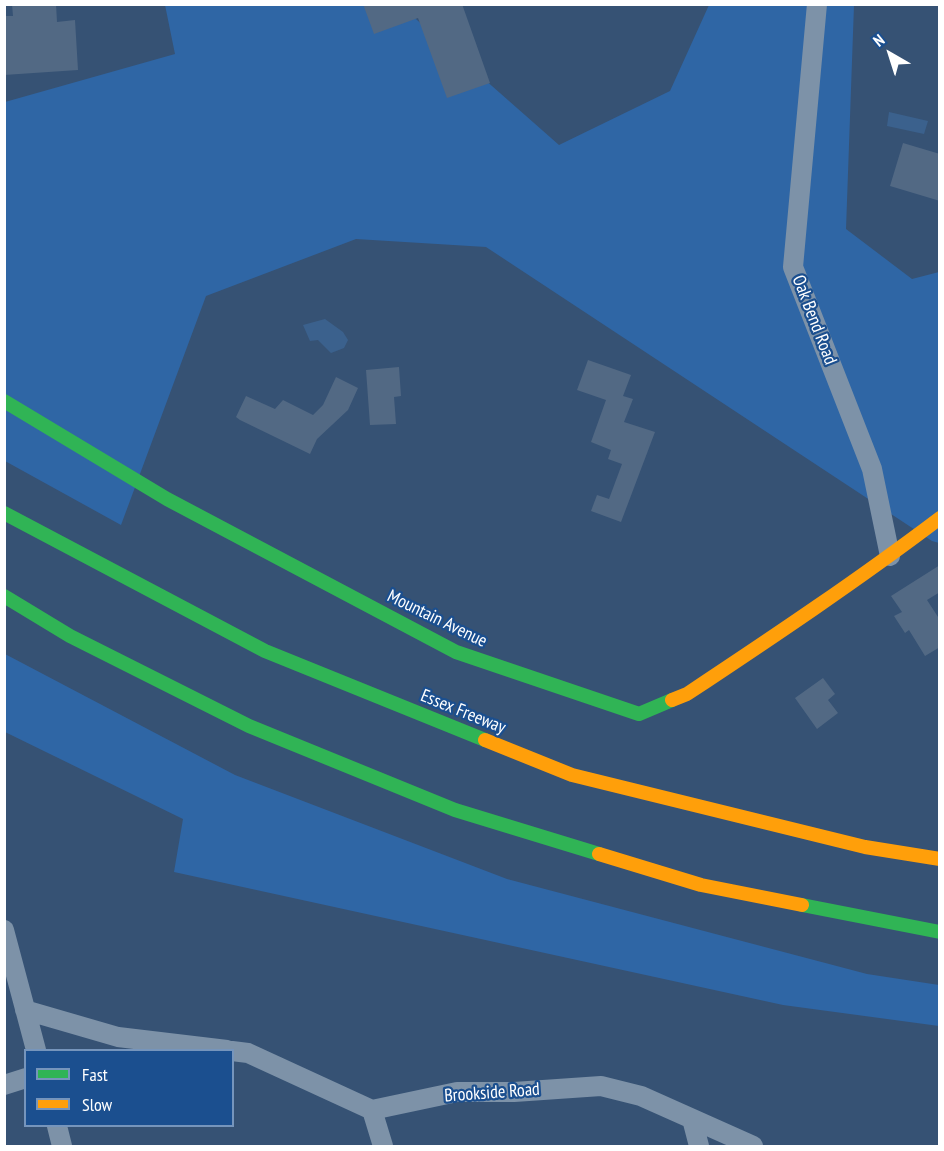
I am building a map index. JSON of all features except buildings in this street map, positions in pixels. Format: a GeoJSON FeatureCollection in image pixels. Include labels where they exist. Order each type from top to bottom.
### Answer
{"type":"FeatureCollection","features":[{"type":"Feature","properties":{"kind":"main road","name":"Mountain Avenue"},"geometry":{"type":"LineString","coordinates":[[4,401],[166,499],[456,652],[639,714],[687,694],[890,556],[939,518]]}},
{"type":"Feature","properties":{"kind":"main road","name":"Essex Freeway"},"geometry":{"type":"LineString","coordinates":[[4,513],[265,651],[572,775],[865,847],[939,859]]}},
{"type":"Feature","properties":{"kind":"main road"},"geometry":{"type":"LineString","coordinates":[[4,596],[70,636],[249,726],[455,810],[701,885],[939,932]]}},
{"type":"Feature","properties":{"kind":"street","name":"Oak Bend Road"},"geometry":{"type":"LineString","coordinates":[[817,4],[794,267],[872,469],[890,556]]}},
{"type":"Feature","properties":{"kind":"street"},"geometry":{"type":"LineString","coordinates":[[4,930],[36,1049]]}},
{"type":"Feature","properties":{"kind":"street"},"geometry":{"type":"LineString","coordinates":[[26,1010],[118,1037],[218,1049]]}},
{"type":"Feature","properties":{"kind":"street"},"geometry":{"type":"LineString","coordinates":[[234,1051],[248,1053],[372,1110],[383,1146]]}},
{"type":"Feature","properties":{"kind":"street"},"geometry":{"type":"LineString","coordinates":[[4,1085],[24,1079]]}},
{"type":"Feature","properties":{"kind":"street","name":"Brookside Road"},"geometry":{"type":"LineString","coordinates":[[372,1110],[457,1092],[514,1092],[601,1086],[641,1096],[753,1146]]}},
{"type":"Feature","properties":{"kind":"street"},"geometry":{"type":"LineString","coordinates":[[692,1119],[699,1146]]}},
{"type":"Feature","properties":{"kind":"street"},"geometry":{"type":"LineString","coordinates":[[57,1127],[62,1146]]}},
{"type":"Feature","properties":{"kind":"shaded area"},"geometry":{"type":"Polygon","coordinates":[[[165,5],[400,5],[559,145],[670,91],[709,5],[854,5],[846,229],[912,279],[939,272],[939,543],[932,541],[486,247],[356,239],[206,296],[121,525],[5,461],[5,102],[175,54],[165,5]]]}},
{"type":"Feature","properties":{"kind":"shaded area"},"geometry":{"type":"Polygon","coordinates":[[[889,112],[928,121],[924,134],[887,126],[889,112]]]}},
{"type":"Feature","properties":{"kind":"shaded area"},"geometry":{"type":"Polygon","coordinates":[[[325,319],[343,332],[348,340],[344,348],[331,353],[318,340],[310,341],[303,325],[325,319]]]}},
{"type":"Feature","properties":{"kind":"shaded area"},"geometry":{"type":"Polygon","coordinates":[[[5,654],[235,775],[507,879],[867,974],[939,985],[939,1026],[783,1005],[174,872],[183,819],[5,732],[5,654]]]}},
{"type":"Feature","properties":{"kind":"traffic: fast"},"geometry":{"type":"LineString","coordinates":[[4,401],[167,499],[456,652],[639,714],[672,700]]}},
{"type":"Feature","properties":{"kind":"traffic: fast"},"geometry":{"type":"LineString","coordinates":[[4,513],[265,651],[485,740]]}},
{"type":"Feature","properties":{"kind":"traffic: fast"},"geometry":{"type":"LineString","coordinates":[[4,596],[70,636],[249,726],[455,810],[599,854]]}},
{"type":"Feature","properties":{"kind":"traffic: fast"},"geometry":{"type":"LineString","coordinates":[[802,905],[940,932]]}},
{"type":"Feature","properties":{"kind":"traffic: slow"},"geometry":{"type":"LineString","coordinates":[[672,700],[687,694],[783,630],[940,518]]}},
{"type":"Feature","properties":{"kind":"traffic: slow"},"geometry":{"type":"LineString","coordinates":[[485,740],[572,775],[865,847],[940,859]]}},
{"type":"Feature","properties":{"kind":"traffic: slow"},"geometry":{"type":"LineString","coordinates":[[599,854],[701,885],[802,905]]}}]}
